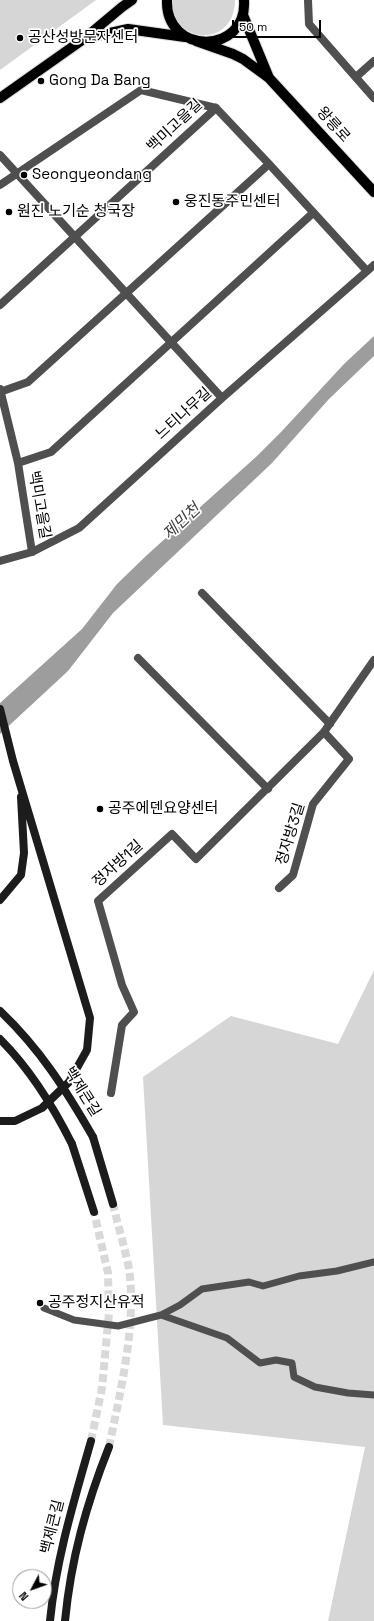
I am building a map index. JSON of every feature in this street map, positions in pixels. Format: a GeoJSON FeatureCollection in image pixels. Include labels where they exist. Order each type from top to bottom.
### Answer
{"type":"FeatureCollection","features":[{"type":"Feature","properties":{"kind":"main road"},"geometry":{"type":"LineString","coordinates":[[0,98],[85,38],[132,0]]}},
{"type":"Feature","properties":{"kind":"main road"},"geometry":{"type":"LineString","coordinates":[[167,0],[167,8],[170,19],[176,29],[185,36],[233,54],[270,78]]}},
{"type":"Feature","properties":{"kind":"main road"},"geometry":{"type":"LineString","coordinates":[[244,0],[243,15],[249,33],[270,78]]}},
{"type":"Feature","properties":{"kind":"main road"},"geometry":{"type":"LineString","coordinates":[[196,41],[209,42],[220,40],[230,34],[238,25],[243,15]]}},
{"type":"Feature","properties":{"kind":"main road"},"geometry":{"type":"LineString","coordinates":[[85,38],[128,29],[185,36]]}},
{"type":"Feature","properties":{"kind":"main road","name":"왕릉로"},"geometry":{"type":"LineString","coordinates":[[270,78],[374,192]]}},
{"type":"Feature","properties":{"kind":"main road"},"geometry":{"type":"LineString","coordinates":[[0,709],[13,761],[90,1018],[87,1050],[69,1082],[42,1108],[16,1121],[0,1121]]}},
{"type":"Feature","properties":{"kind":"main road"},"geometry":{"type":"LineString","coordinates":[[2,898],[21,875],[24,853],[20,783]]}},
{"type":"Feature","properties":{"kind":"main road","name":"백제큰길"},"geometry":{"type":"LineString","coordinates":[[0,1011],[15,1025],[44,1058],[72,1100],[93,1137],[114,1204]]}},
{"type":"Feature","properties":{"kind":"main road"},"geometry":{"type":"LineString","coordinates":[[0,1039],[28,1073],[56,1112],[72,1144],[94,1212]]}},
{"type":"Feature","properties":{"kind":"main road","name":"백제큰길"},"geometry":{"type":"LineString","coordinates":[[50,1621],[60,1552],[91,1441]]}},
{"type":"Feature","properties":{"kind":"main road","name":"백제큰길"},"geometry":{"type":"LineString","coordinates":[[65,1621],[75,1555],[86,1512],[109,1447]]}},
{"type":"Feature","properties":{"kind":"street"},"geometry":{"type":"LineString","coordinates":[[308,0],[309,24],[374,98]]}},
{"type":"Feature","properties":{"kind":"street"},"geometry":{"type":"LineString","coordinates":[[356,78],[374,61]]}},
{"type":"Feature","properties":{"kind":"street","name":"백미고을길"},"geometry":{"type":"LineString","coordinates":[[0,185],[142,90],[216,108]]}},
{"type":"Feature","properties":{"kind":"street"},"geometry":{"type":"LineString","coordinates":[[216,108],[367,271]]}},
{"type":"Feature","properties":{"kind":"street","name":"백미고을길"},"geometry":{"type":"LineString","coordinates":[[0,305],[216,108]]}},
{"type":"Feature","properties":{"kind":"street"},"geometry":{"type":"LineString","coordinates":[[0,155],[222,398]]}},
{"type":"Feature","properties":{"kind":"street","name":"백미고을길"},"geometry":{"type":"LineString","coordinates":[[32,552],[18,463],[0,391],[28,382],[269,164]]}},
{"type":"Feature","properties":{"kind":"street","name":"백미고을길"},"geometry":{"type":"LineString","coordinates":[[18,463],[51,452],[313,213]]}},
{"type":"Feature","properties":{"kind":"street","name":"느티나무길"},"geometry":{"type":"LineString","coordinates":[[0,561],[32,552],[79,528],[222,398],[374,265]]}},
{"type":"Feature","properties":{"kind":"street"},"geometry":{"type":"LineString","coordinates":[[202,594],[330,724]]}},
{"type":"Feature","properties":{"kind":"street"},"geometry":{"type":"LineString","coordinates":[[138,658],[268,789]]}},
{"type":"Feature","properties":{"kind":"street","name":"정자방1길"},"geometry":{"type":"LineString","coordinates":[[111,1093],[122,1025],[134,1012],[122,985],[98,901],[172,834],[196,859],[324,732],[374,660]]}},
{"type":"Feature","properties":{"kind":"street","name":"정자방3길"},"geometry":{"type":"LineString","coordinates":[[279,888],[293,875],[313,804],[349,759],[324,732]]}},
{"type":"Feature","properties":{"kind":"street"},"geometry":{"type":"LineString","coordinates":[[44,1308],[74,1320],[118,1326],[161,1315],[180,1305],[202,1289],[249,1282],[263,1286],[299,1276],[374,1262]]}},
{"type":"Feature","properties":{"kind":"street"},"geometry":{"type":"LineString","coordinates":[[161,1315],[227,1338],[260,1363],[276,1360],[292,1364],[294,1377],[315,1387],[348,1393],[374,1395]]}},
{"type":"Feature","properties":{"kind":"shaded area"},"geometry":{"type":"Polygon","coordinates":[[[0,0],[96,0],[0,70],[0,0]]]}},
{"type":"Feature","properties":{"kind":"shaded area"},"geometry":{"type":"Polygon","coordinates":[[[173,0],[235,0],[232,17],[224,28],[213,34],[201,35],[189,31],[179,24],[173,13],[173,0]]]}},
{"type":"Feature","properties":{"kind":"shaded area","name":"제민천"},"geometry":{"type":"Polygon","coordinates":[[[374,336],[374,356],[329,399],[272,463],[113,613],[68,671],[0,734],[0,703],[82,629],[117,584],[257,456],[344,364],[374,336]]]}},
{"type":"Feature","properties":{"kind":"shaded area"},"geometry":{"type":"Polygon","coordinates":[[[374,970],[374,1621],[328,1621],[365,1447],[163,1425],[143,1077],[231,1016],[338,1044],[374,970]]]}},
{"type":"Feature","properties":{"kind":"tunnel"},"geometry":{"type":"LineString","coordinates":[[109,1447],[126,1359],[131,1313],[129,1269],[113,1204]]}},
{"type":"Feature","properties":{"kind":"tunnel"},"geometry":{"type":"LineString","coordinates":[[91,1441],[102,1388],[109,1313],[108,1273],[94,1212]]}},
{"type":"Feature","properties":{"kind":"place","name":"공산성방문자센터"},"geometry":{"type":"Point","coordinates":[20,38]}},
{"type":"Feature","properties":{"kind":"place","name":"Gong Da Bang"},"geometry":{"type":"Point","coordinates":[41,81]}},
{"type":"Feature","properties":{"kind":"place","name":"Seongyeondang"},"geometry":{"type":"Point","coordinates":[24,175]}},
{"type":"Feature","properties":{"kind":"place","name":"웅진동주민센터"},"geometry":{"type":"Point","coordinates":[176,202]}},
{"type":"Feature","properties":{"kind":"place","name":"원진 노기순 청국장"},"geometry":{"type":"Point","coordinates":[9,212]}},
{"type":"Feature","properties":{"kind":"place","name":"공주에덴요양센터"},"geometry":{"type":"Point","coordinates":[100,809]}},
{"type":"Feature","properties":{"kind":"place","name":"공주정지산유적"},"geometry":{"type":"Point","coordinates":[40,1303]}}]}
